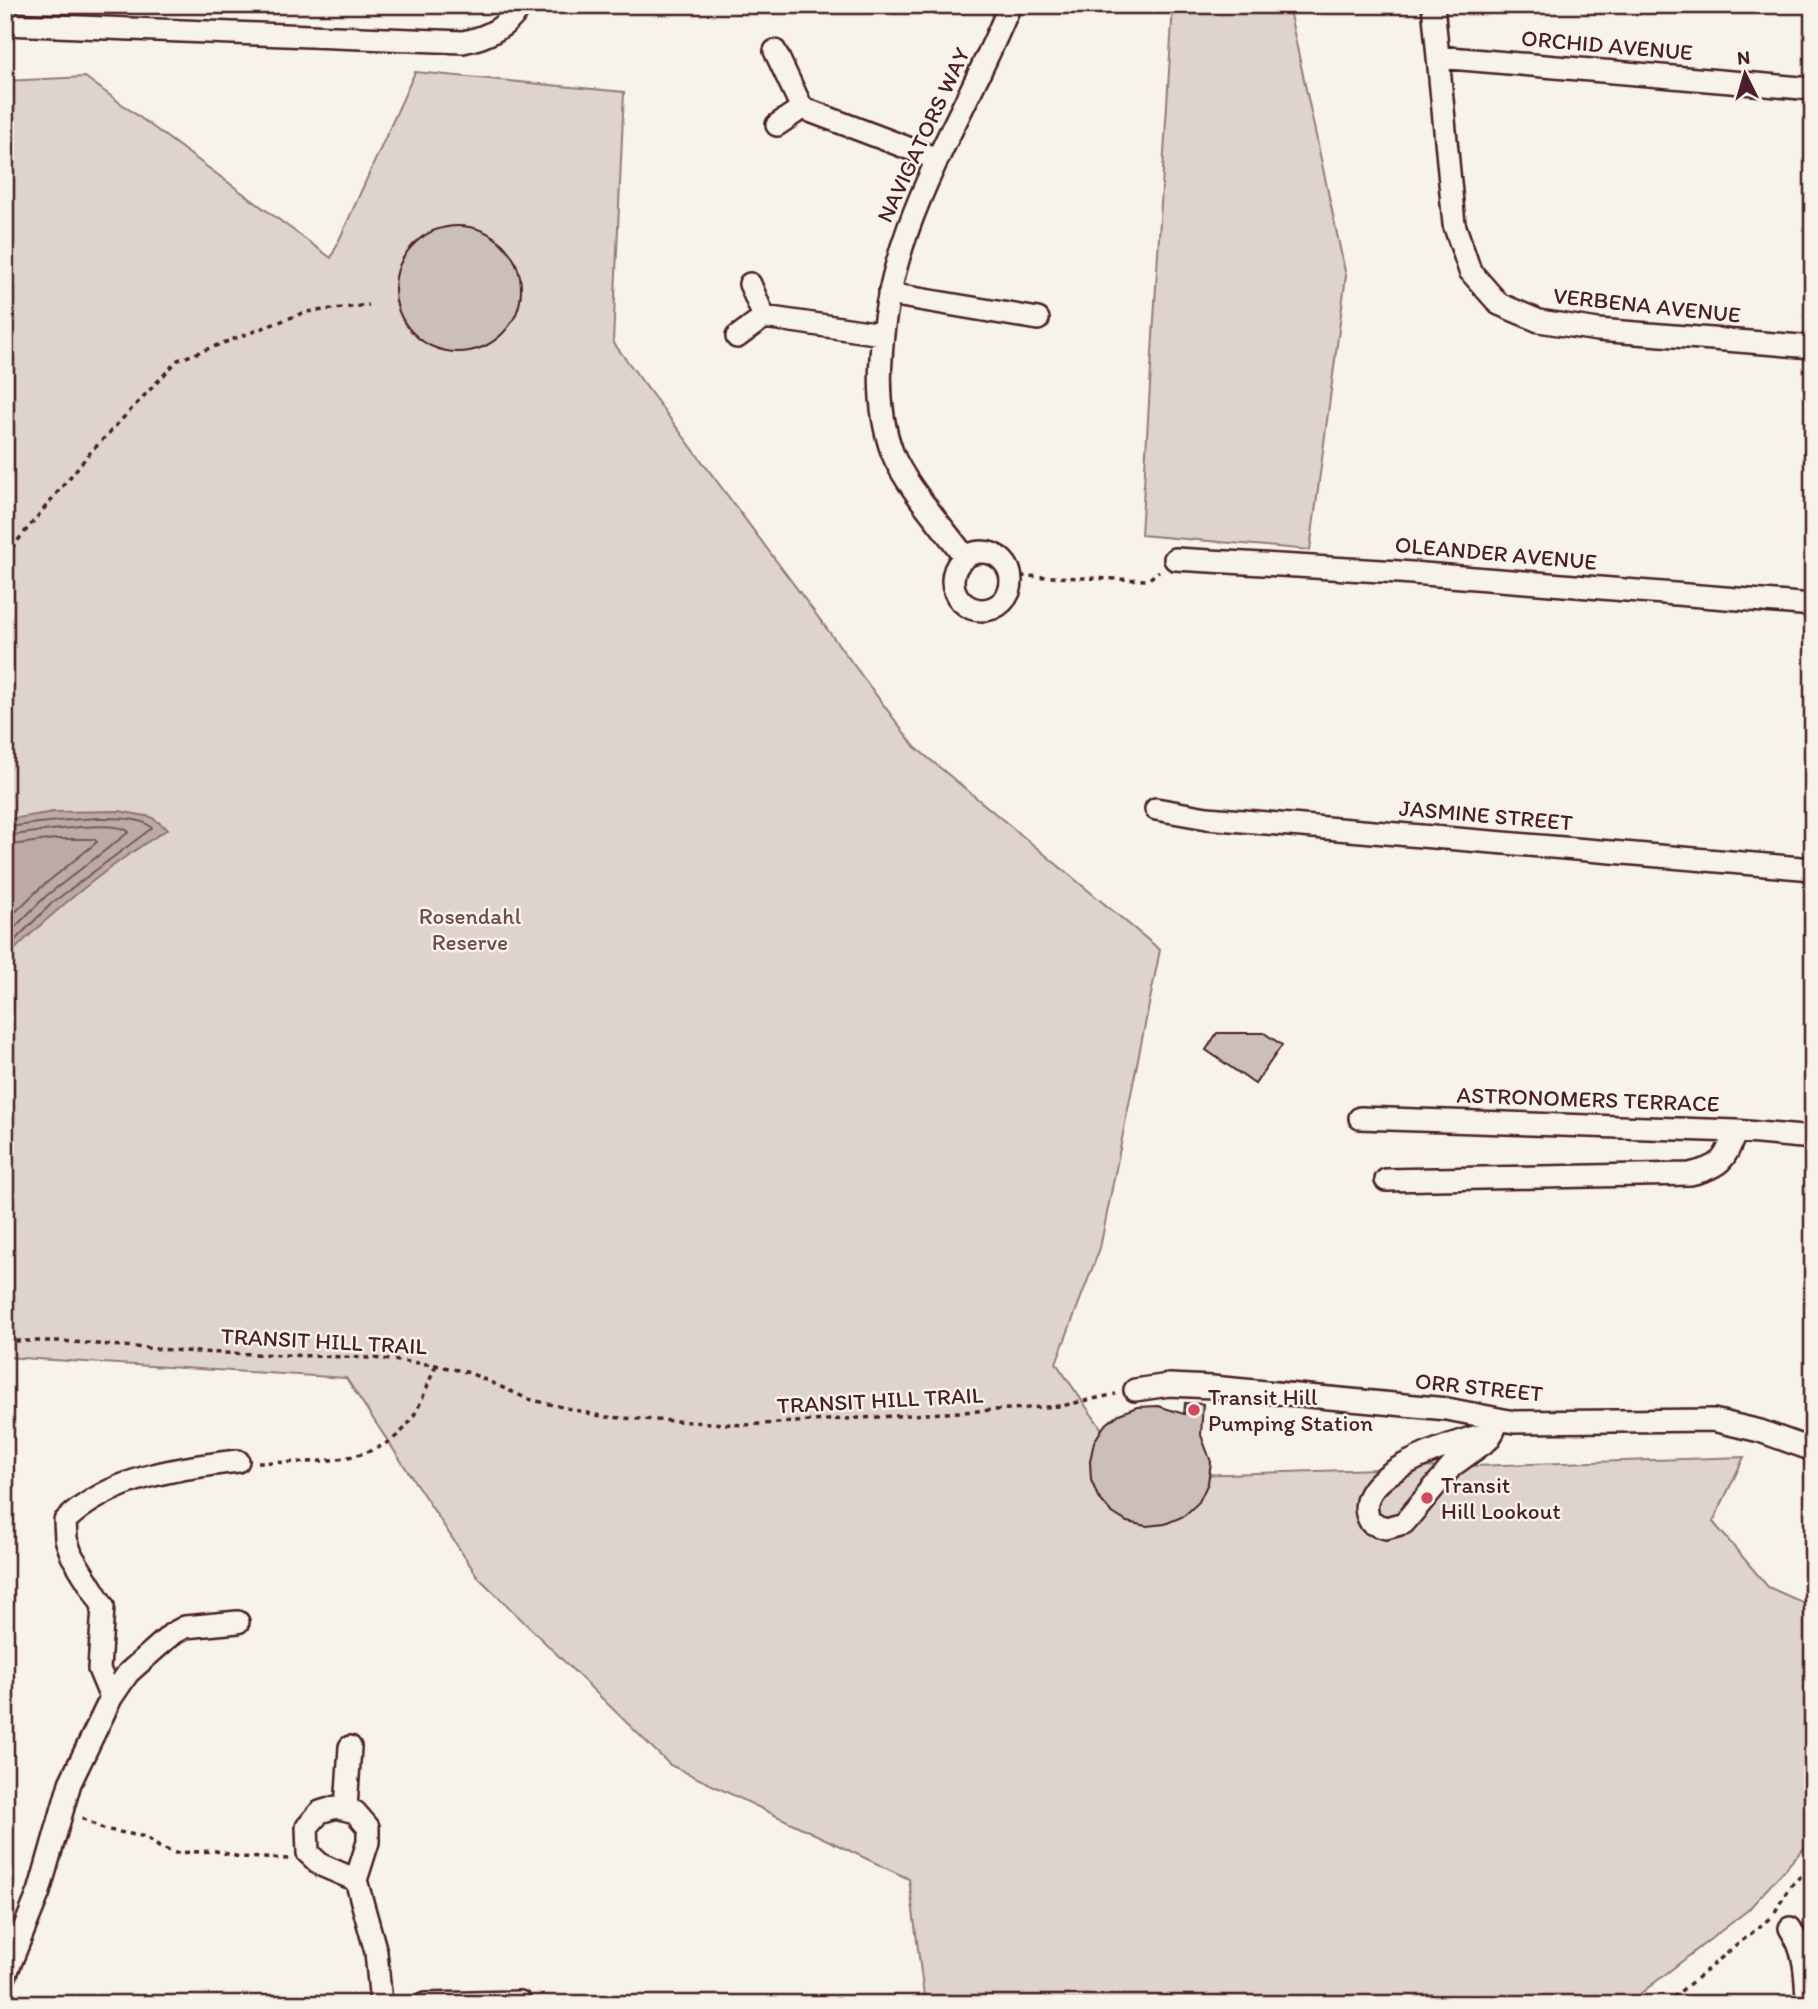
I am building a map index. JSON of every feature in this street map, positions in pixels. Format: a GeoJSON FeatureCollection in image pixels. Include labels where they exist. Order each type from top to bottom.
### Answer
{"type":"FeatureCollection","features":[{"type":"Feature","properties":{"kind":"street"},"geometry":{"type":"LineString","coordinates":[[5,24],[463,42],[502,27],[522,5]]}},
{"type":"Feature","properties":{"kind":"street","name":"NAVIGATORS WAY"},"geometry":{"type":"LineString","coordinates":[[965,557],[892,452],[882,413],[882,334],[888,294],[910,218],[987,62],[1010,5]]}},
{"type":"Feature","properties":{"kind":"street","name":"VERBENA AVENUE"},"geometry":{"type":"LineString","coordinates":[[1433,5],[1450,188],[1460,249],[1470,271],[1499,304],[1539,321],[1598,330],[1813,347]]}},
{"type":"Feature","properties":{"kind":"street"},"geometry":{"type":"LineString","coordinates":[[775,51],[802,108],[937,159]]}},
{"type":"Feature","properties":{"kind":"street","name":"ORCHID AVENUE"},"geometry":{"type":"LineString","coordinates":[[1438,57],[1813,89]]}},
{"type":"Feature","properties":{"kind":"street"},"geometry":{"type":"LineString","coordinates":[[777,125],[802,108]]}},
{"type":"Feature","properties":{"kind":"street"},"geometry":{"type":"LineString","coordinates":[[750,284],[764,317]]}},
{"type":"Feature","properties":{"kind":"street"},"geometry":{"type":"LineString","coordinates":[[888,294],[1038,319]]}},
{"type":"Feature","properties":{"kind":"street"},"geometry":{"type":"LineString","coordinates":[[737,337],[764,317],[882,334]]}},
{"type":"Feature","properties":{"kind":"street"},"geometry":{"type":"LineString","coordinates":[[976,552],[988,552],[999,558],[1007,567],[1011,579],[1009,592],[1001,603],[989,609],[976,609],[964,604],[956,593],[953,580],[956,567],[965,557],[976,552]]}},
{"type":"Feature","properties":{"kind":"street","name":"OLEANDER AVENUE"},"geometry":{"type":"LineString","coordinates":[[1175,559],[1399,572],[1813,605]]}},
{"type":"Feature","properties":{"kind":"street","name":"JASMINE STREET"},"geometry":{"type":"LineString","coordinates":[[1156,808],[1208,818],[1813,869]]}},
{"type":"Feature","properties":{"kind":"street","name":"ASTRONOMERS TERRACE"},"geometry":{"type":"LineString","coordinates":[[1360,1118],[1735,1131],[1813,1138]]}},
{"type":"Feature","properties":{"kind":"street"},"geometry":{"type":"LineString","coordinates":[[1386,1180],[1690,1174],[1720,1162],[1727,1156],[1735,1131]]}},
{"type":"Feature","properties":{"kind":"street","name":"ORR STREET"},"geometry":{"type":"LineString","coordinates":[[1135,1391],[1169,1385],[1212,1387],[1447,1409],[1496,1425],[1527,1422],[1713,1420],[1760,1431],[1813,1450]]}},
{"type":"Feature","properties":{"kind":"street"},"geometry":{"type":"LineString","coordinates":[[1496,1425],[1488,1440],[1452,1466],[1404,1523],[1387,1528],[1371,1523],[1367,1517],[1369,1496],[1376,1485],[1392,1471],[1496,1425]]}},
{"type":"Feature","properties":{"kind":"street"},"geometry":{"type":"LineString","coordinates":[[111,1698],[99,1668],[103,1606],[72,1556],[66,1539],[65,1521],[86,1504],[132,1481],[162,1472],[238,1461]]}},
{"type":"Feature","properties":{"kind":"street"},"geometry":{"type":"LineString","coordinates":[[5,1976],[39,1892],[60,1814],[82,1753],[111,1698],[128,1673],[172,1634],[203,1624],[237,1622]]}},
{"type":"Feature","properties":{"kind":"street"},"geometry":{"type":"LineString","coordinates":[[346,1808],[350,1747]]}},
{"type":"Feature","properties":{"kind":"street"},"geometry":{"type":"LineString","coordinates":[[356,1880],[321,1865],[310,1855],[305,1836],[313,1818],[327,1809],[346,1808],[364,1820],[369,1833],[356,1880],[376,1952],[381,2004]]}},
{"type":"Feature","properties":{"kind":"street"},"geometry":{"type":"LineString","coordinates":[[1782,1920],[1801,1945],[1807,2004]]}},
{"type":"Feature","properties":{"kind":"street"},"geometry":{"type":"LineString","coordinates":[[425,2004],[520,2002]]}},
{"type":"Feature","properties":{"kind":"path"},"geometry":{"type":"LineString","coordinates":[[5,556],[89,454],[178,360],[306,312],[369,305]]}},
{"type":"Feature","properties":{"kind":"path"},"geometry":{"type":"LineString","coordinates":[[1011,579],[1020,576],[1148,580],[1175,559]]}},
{"type":"Feature","properties":{"kind":"path","name":"TRANSIT HILL TRAIL"},"geometry":{"type":"LineString","coordinates":[[5,1341],[61,1341],[196,1352],[373,1358],[436,1365],[470,1373],[528,1399],[605,1416],[744,1425],[1061,1406],[1135,1391]]}},
{"type":"Feature","properties":{"kind":"path"},"geometry":{"type":"LineString","coordinates":[[238,1461],[299,1463],[371,1451],[405,1428],[436,1365]]}},
{"type":"Feature","properties":{"kind":"path"},"geometry":{"type":"LineString","coordinates":[[60,1814],[82,1818],[108,1830],[146,1837],[159,1847],[175,1853],[216,1852],[281,1860],[310,1855]]}},
{"type":"Feature","properties":{"kind":"path"},"geometry":{"type":"LineString","coordinates":[[1665,2004],[1756,1932],[1782,1920],[1790,1885],[1813,1866]]}},
{"type":"Feature","properties":{"kind":"green space"},"geometry":{"type":"Polygon","coordinates":[[[1173,5],[1288,5],[1346,276],[1310,550],[1141,535],[1173,5]]]}},
{"type":"Feature","properties":{"kind":"green space","name":"Rosendahl Reserve"},"geometry":{"type":"Polygon","coordinates":[[[415,72],[624,92],[613,342],[915,747],[1160,950],[1100,1248],[1056,1363],[1135,1477],[1744,1457],[1713,1522],[1768,1587],[1813,1607],[1813,1838],[1748,1910],[1627,2004],[925,2004],[909,1879],[670,1765],[478,1577],[346,1378],[5,1357],[5,81],[85,77],[331,258],[415,72]]]}},
{"type":"Feature","properties":{"kind":"water"},"geometry":{"type":"Polygon","coordinates":[[[119,811],[151,817],[168,829],[82,889],[5,959],[5,820],[53,812],[119,811]]]}},
{"type":"Feature","properties":{"kind":"building"},"geometry":{"type":"Polygon","coordinates":[[[458,226],[482,231],[503,244],[516,265],[521,289],[516,313],[503,334],[482,347],[458,352],[434,347],[413,334],[400,313],[395,289],[400,265],[413,244],[434,231],[458,226]]]}},
{"type":"Feature","properties":{"kind":"building"},"geometry":{"type":"Polygon","coordinates":[[[1217,1033],[1264,1033],[1282,1045],[1255,1084],[1206,1050],[1217,1033]]]}},
{"type":"Feature","properties":{"kind":"building"},"geometry":{"type":"Polygon","coordinates":[[[1185,1403],[1203,1404],[1201,1435],[1211,1462],[1208,1483],[1199,1502],[1184,1516],[1165,1524],[1146,1526],[1127,1522],[1111,1512],[1098,1497],[1091,1480],[1090,1461],[1094,1442],[1104,1426],[1119,1414],[1137,1407],[1158,1406],[1184,1414],[1185,1403]]]}},
{"type":"Feature","properties":{"kind":"place","name":"Transit Hill Pumping Station"},"geometry":{"type":"Point","coordinates":[1194,1410]}},
{"type":"Feature","properties":{"kind":"place","name":"Transit Hill Lookout"},"geometry":{"type":"Point","coordinates":[1427,1498]}}]}
